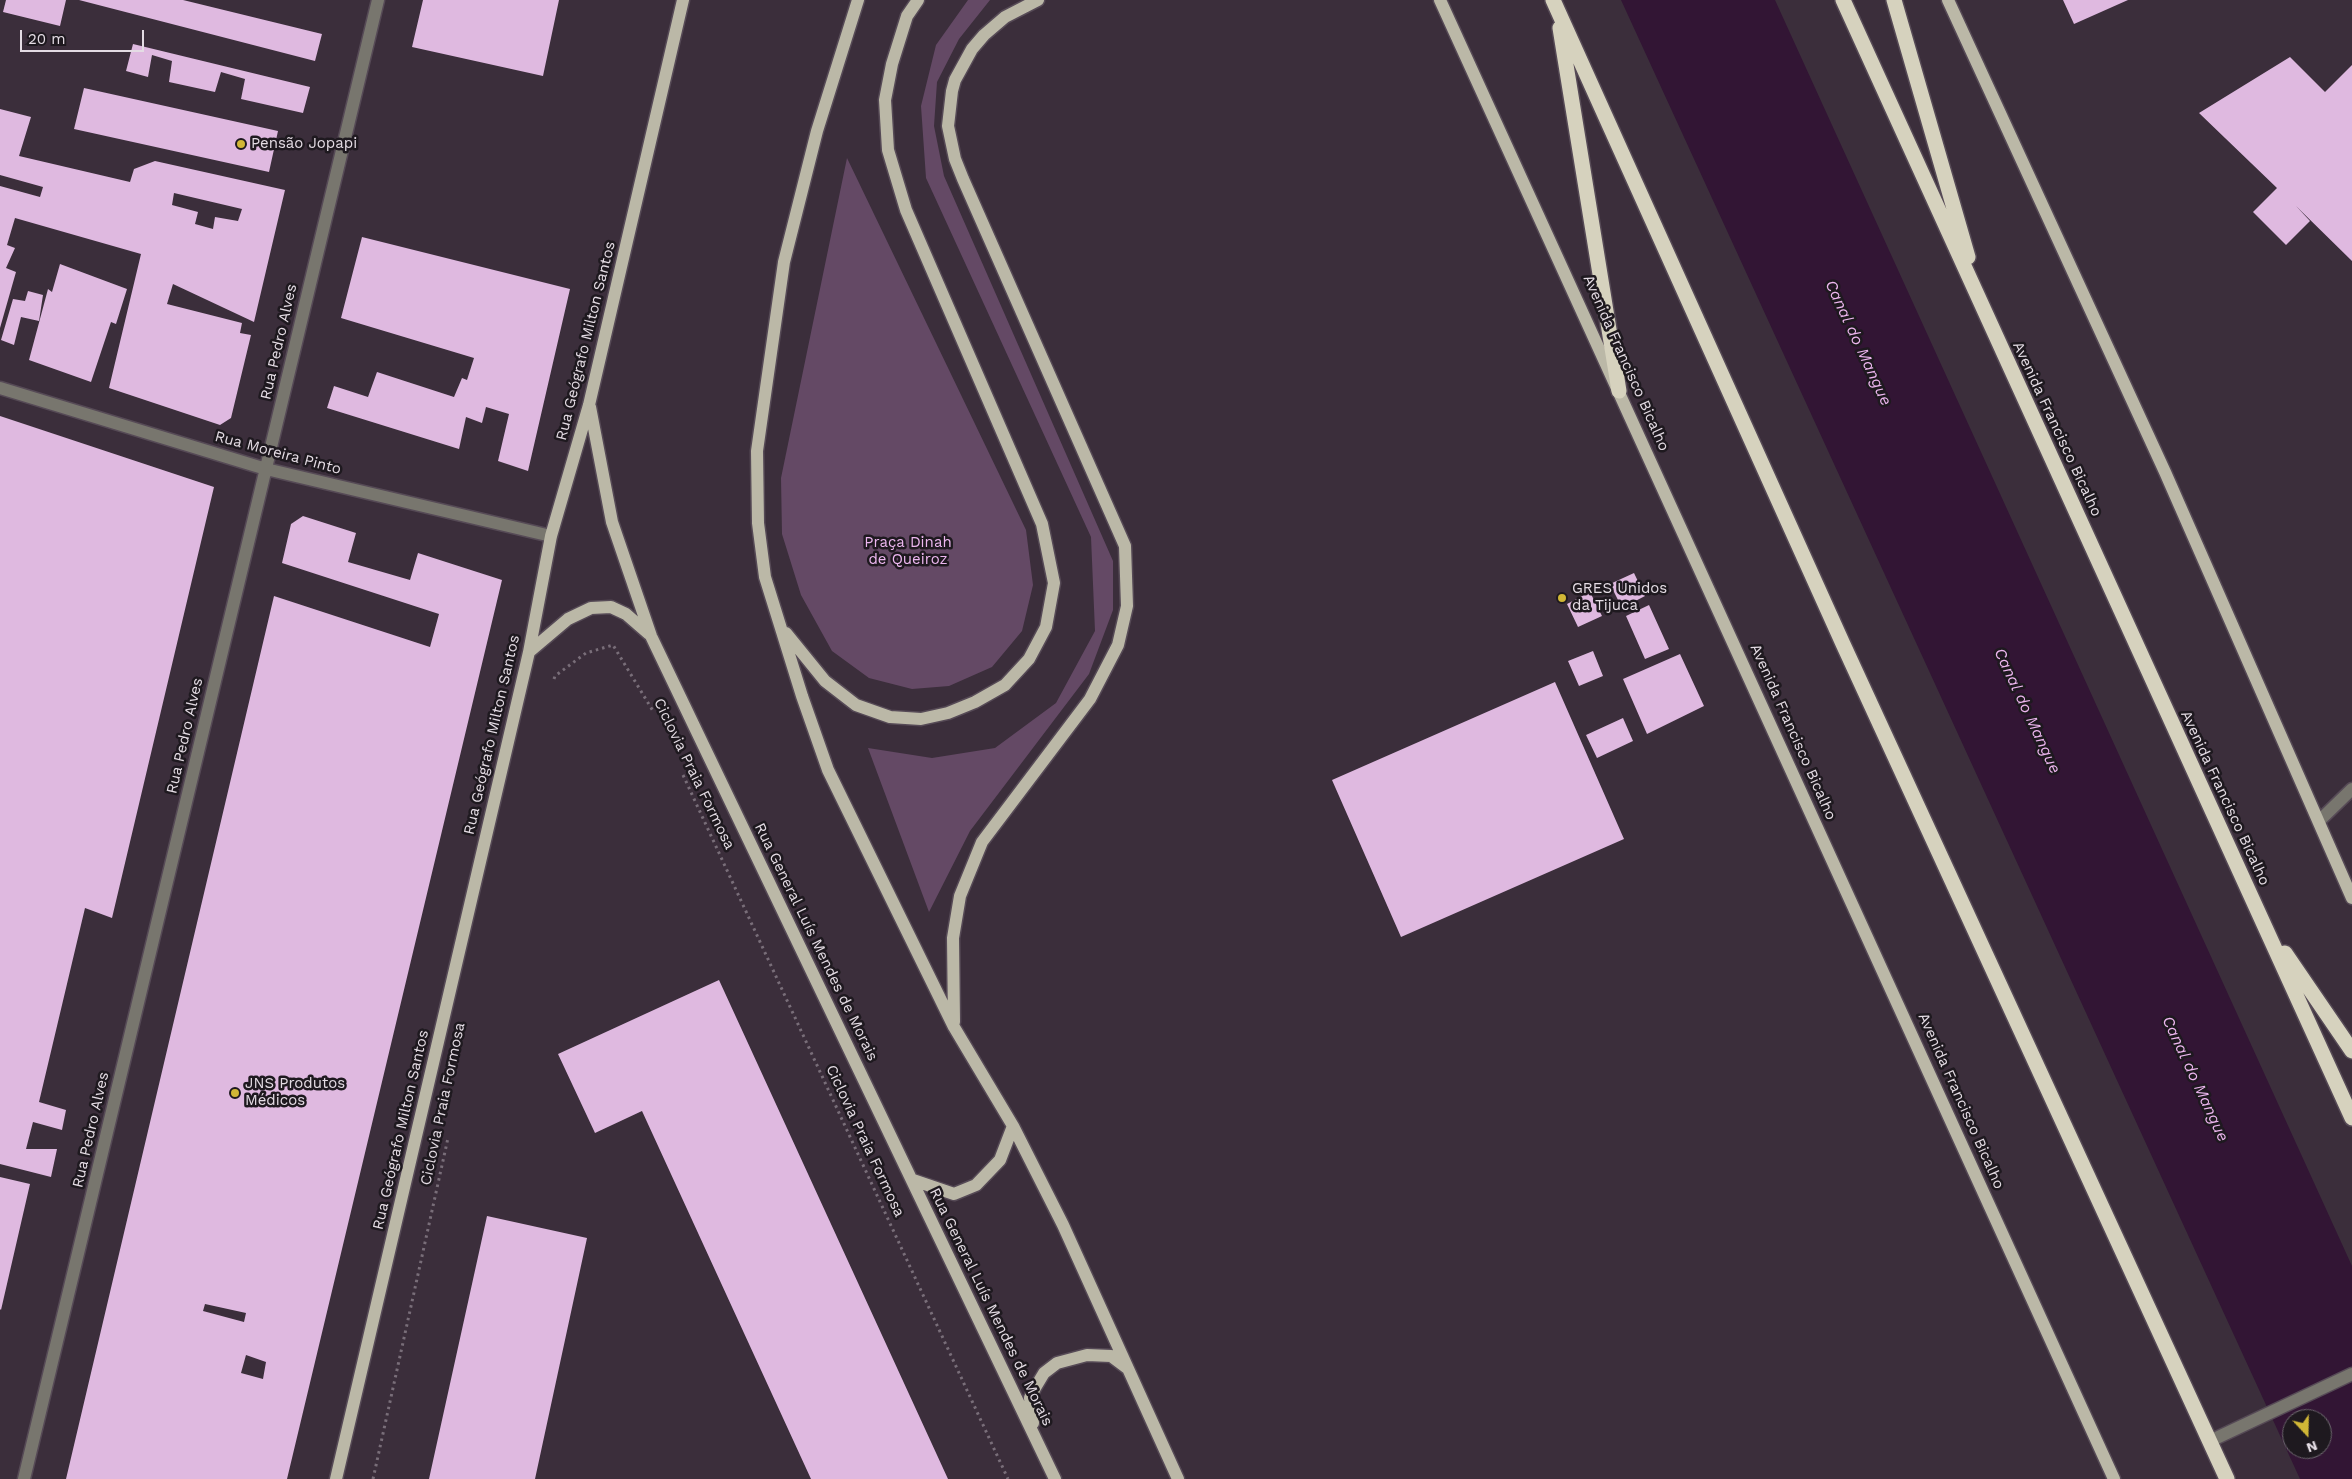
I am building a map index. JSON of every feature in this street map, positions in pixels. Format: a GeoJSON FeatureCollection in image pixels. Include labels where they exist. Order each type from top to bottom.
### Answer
{"type":"FeatureCollection","features":[{"type":"Feature","properties":{"kind":"highway","name":"Avenida Francisco Bicalho"},"geometry":{"type":"LineString","coordinates":[[1843,0],[2352,1118]]}},
{"type":"Feature","properties":{"kind":"highway"},"geometry":{"type":"LineString","coordinates":[[1894,0],[1982,307]]}},
{"type":"Feature","properties":{"kind":"highway"},"geometry":{"type":"LineString","coordinates":[[1555,3],[1619,391]]}},
{"type":"Feature","properties":{"kind":"highway"},"geometry":{"type":"LineString","coordinates":[[1555,3],[1842,644],[2227,1479]]}},
{"type":"Feature","properties":{"kind":"highway"},"geometry":{"type":"LineString","coordinates":[[2261,919],[2352,1051]]}},
{"type":"Feature","properties":{"kind":"main road","name":"Rua Geógrafo Milton Santos"},"geometry":{"type":"LineString","coordinates":[[336,1479],[529,652],[551,536],[589,405],[683,0]]}},
{"type":"Feature","properties":{"kind":"main road"},"geometry":{"type":"LineString","coordinates":[[858,0],[817,130],[784,262],[757,451],[758,523],[765,577],[802,696],[828,770],[954,1027],[1013,1126],[1063,1225],[1178,1479]]}},
{"type":"Feature","properties":{"kind":"main road"},"geometry":{"type":"LineString","coordinates":[[782,628],[825,681],[856,705],[890,717],[920,719],[948,713],[966,706],[1005,685],[1029,659],[1046,627],[1054,583],[1042,524],[906,210],[888,150],[885,100],[892,64],[907,16],[918,0]]}},
{"type":"Feature","properties":{"kind":"main road"},"geometry":{"type":"LineString","coordinates":[[954,1027],[953,938],[960,896],[982,842],[1090,699],[1118,645],[1127,606],[1125,546],[963,179],[951,143],[948,126],[952,92],[963,63],[984,35],[1006,17],[1038,0]]}},
{"type":"Feature","properties":{"kind":"main road","name":"Avenida Francisco Bicalho"},"geometry":{"type":"LineString","coordinates":[[1440,0],[2114,1479]]}},
{"type":"Feature","properties":{"kind":"main road"},"geometry":{"type":"LineString","coordinates":[[1948,0],[2165,472],[2352,898]]}},
{"type":"Feature","properties":{"kind":"main road","name":"Rua General Luís Mendes de Morais"},"geometry":{"type":"LineString","coordinates":[[589,405],[612,522],[651,636],[1055,1479]]}},
{"type":"Feature","properties":{"kind":"main road"},"geometry":{"type":"LineString","coordinates":[[529,652],[568,619],[591,608],[611,607],[626,614],[651,636]]}},
{"type":"Feature","properties":{"kind":"main road"},"geometry":{"type":"LineString","coordinates":[[913,1180],[954,1194],[976,1185],[1000,1160],[1013,1126]]}},
{"type":"Feature","properties":{"kind":"main road"},"geometry":{"type":"LineString","coordinates":[[1034,1433],[1030,1398],[1044,1373],[1057,1363],[1087,1354],[1111,1356],[1128,1368]]}},
{"type":"Feature","properties":{"kind":"street","name":"Rua Pedro Alves"},"geometry":{"type":"LineString","coordinates":[[24,1479],[378,0]]}},
{"type":"Feature","properties":{"kind":"street","name":"Rua Moreira Pinto"},"geometry":{"type":"LineString","coordinates":[[0,388],[266,469],[551,536]]}},
{"type":"Feature","properties":{"kind":"street"},"geometry":{"type":"LineString","coordinates":[[2319,821],[2352,789]]}},
{"type":"Feature","properties":{"kind":"street"},"geometry":{"type":"LineString","coordinates":[[2338,868],[2352,908]]}},
{"type":"Feature","properties":{"kind":"street"},"geometry":{"type":"LineString","coordinates":[[2210,1441],[2352,1374]]}},
{"type":"Feature","properties":{"kind":"path","name":"Ciclovia Praia Formosa"},"geometry":{"type":"LineString","coordinates":[[552,684],[555,676],[586,653],[613,646],[656,717]]}},
{"type":"Feature","properties":{"kind":"path","name":"Ciclovia Praia Formosa"},"geometry":{"type":"LineString","coordinates":[[682,771],[1008,1479]]}},
{"type":"Feature","properties":{"kind":"path","name":"Ciclovia Praia Formosa"},"geometry":{"type":"LineString","coordinates":[[373,1479],[449,1131]]}},
{"type":"Feature","properties":{"kind":"green space"},"geometry":{"type":"Polygon","coordinates":[[[968,0],[990,0],[959,39],[937,82],[934,126],[944,176],[1113,561],[1113,610],[1089,674],[970,831],[929,912],[868,748],[932,758],[995,748],[1056,703],[1095,631],[1091,537],[926,178],[921,106],[936,45],[968,0]]]}},
{"type":"Feature","properties":{"kind":"green space","name":"Praça Dinah de Queiroz"},"geometry":{"type":"Polygon","coordinates":[[[847,158],[1026,530],[1033,585],[1022,631],[992,667],[949,686],[912,689],[869,678],[832,651],[801,595],[782,534],[781,478],[847,158]]]}},
{"type":"Feature","properties":{"kind":"water","name":"Canal do Mangue"},"geometry":{"type":"Polygon","coordinates":[[[1621,0],[1775,0],[2352,1266],[2352,1479],[2300,1479],[2291,1459],[2332,1459],[2332,1409],[2282,1409],[2282,1440],[1621,0]]]}},
{"type":"Feature","properties":{"kind":"building"},"geometry":{"type":"Polygon","coordinates":[[[6,0],[66,0],[60,26],[3,12],[6,0]]]}},
{"type":"Feature","properties":{"kind":"building"},"geometry":{"type":"Polygon","coordinates":[[[79,0],[183,0],[322,34],[315,61],[79,0]]]}},
{"type":"Feature","properties":{"kind":"building"},"geometry":{"type":"Polygon","coordinates":[[[423,0],[559,0],[543,76],[412,47],[423,0]]]}},
{"type":"Feature","properties":{"kind":"building"},"geometry":{"type":"Polygon","coordinates":[[[2063,0],[2128,0],[2074,24],[2063,0]]]}},
{"type":"Feature","properties":{"kind":"building"},"geometry":{"type":"Polygon","coordinates":[[[133,44],[310,87],[303,113],[241,99],[245,79],[221,72],[215,92],[169,82],[172,61],[152,55],[148,77],[126,71],[133,44]]]}},
{"type":"Feature","properties":{"kind":"building"},"geometry":{"type":"Polygon","coordinates":[[[2290,57],[2325,92],[2352,65],[2352,261],[2296,206],[2310,221],[2286,245],[2253,212],[2277,188],[2199,113],[2290,57]]]}},
{"type":"Feature","properties":{"kind":"building"},"geometry":{"type":"Polygon","coordinates":[[[84,88],[278,131],[269,172],[74,129],[84,88]]]}},
{"type":"Feature","properties":{"kind":"building"},"geometry":{"type":"Polygon","coordinates":[[[0,109],[31,117],[19,156],[130,182],[134,169],[155,161],[285,190],[254,322],[173,284],[167,304],[242,323],[240,333],[251,335],[231,418],[220,425],[109,388],[141,254],[15,218],[7,245],[15,248],[6,268],[16,272],[0,328],[0,186],[40,197],[43,187],[0,175],[0,109]],[[174,193],[172,205],[198,212],[195,224],[213,229],[215,217],[238,221],[242,209],[174,193]]]}},
{"type":"Feature","properties":{"kind":"building"},"geometry":{"type":"Polygon","coordinates":[[[362,237],[570,289],[528,471],[498,461],[509,414],[486,407],[482,423],[466,417],[459,449],[327,408],[334,386],[368,397],[377,372],[454,397],[462,378],[467,380],[474,358],[341,318],[362,237]]]}},
{"type":"Feature","properties":{"kind":"building"},"geometry":{"type":"Polygon","coordinates":[[[60,264],[127,289],[116,324],[111,322],[91,382],[29,360],[48,289],[52,292],[60,264]]]}},
{"type":"Feature","properties":{"kind":"building"},"geometry":{"type":"Polygon","coordinates":[[[28,291],[43,295],[39,321],[21,317],[14,345],[1,340],[13,299],[25,301],[28,291]]]}},
{"type":"Feature","properties":{"kind":"building"},"geometry":{"type":"Polygon","coordinates":[[[0,416],[214,487],[112,918],[85,908],[39,1102],[66,1110],[62,1130],[33,1122],[26,1149],[57,1149],[51,1177],[0,1164],[0,416]]]}},
{"type":"Feature","properties":{"kind":"building"},"geometry":{"type":"Polygon","coordinates":[[[303,516],[356,533],[348,562],[410,580],[418,553],[502,580],[287,1479],[66,1479],[274,596],[430,647],[439,614],[282,563],[291,524],[303,516]],[[205,1304],[203,1311],[244,1322],[246,1313],[205,1304]],[[246,1355],[241,1373],[263,1379],[266,1362],[246,1355]]]}},
{"type":"Feature","properties":{"kind":"building"},"geometry":{"type":"Polygon","coordinates":[[[1634,573],[1645,596],[1622,608],[1610,584],[1634,573]]]}},
{"type":"Feature","properties":{"kind":"building"},"geometry":{"type":"Polygon","coordinates":[[[1590,592],[1602,616],[1578,627],[1567,604],[1590,592]]]}},
{"type":"Feature","properties":{"kind":"building"},"geometry":{"type":"Polygon","coordinates":[[[1649,605],[1669,649],[1645,659],[1626,616],[1649,605]]]}},
{"type":"Feature","properties":{"kind":"building"},"geometry":{"type":"Polygon","coordinates":[[[1593,651],[1603,676],[1579,686],[1568,661],[1593,651]]]}},
{"type":"Feature","properties":{"kind":"building"},"geometry":{"type":"Polygon","coordinates":[[[1680,654],[1704,706],[1647,734],[1623,679],[1680,654]]]}},
{"type":"Feature","properties":{"kind":"building"},"geometry":{"type":"Polygon","coordinates":[[[1555,682],[1624,839],[1401,937],[1332,780],[1555,682]]]}},
{"type":"Feature","properties":{"kind":"building"},"geometry":{"type":"Polygon","coordinates":[[[1623,718],[1633,741],[1597,758],[1586,735],[1623,718]]]}},
{"type":"Feature","properties":{"kind":"building"},"geometry":{"type":"Polygon","coordinates":[[[719,980],[948,1479],[811,1479],[642,1111],[595,1133],[558,1054],[719,980]]]}},
{"type":"Feature","properties":{"kind":"building"},"geometry":{"type":"Polygon","coordinates":[[[0,1177],[30,1184],[1,1310],[0,1309],[0,1177]]]}},
{"type":"Feature","properties":{"kind":"building"},"geometry":{"type":"Polygon","coordinates":[[[487,1216],[587,1238],[535,1479],[429,1479],[487,1216]]]}},
{"type":"Feature","properties":{"kind":"place","name":"Pensão Jopapi"},"geometry":{"type":"Point","coordinates":[241,144]}},
{"type":"Feature","properties":{"kind":"place","name":"GRES Unidos da Tijuca"},"geometry":{"type":"Point","coordinates":[1562,598]}},
{"type":"Feature","properties":{"kind":"place","name":"JNS Produtos Médicos"},"geometry":{"type":"Point","coordinates":[235,1093]}}]}
